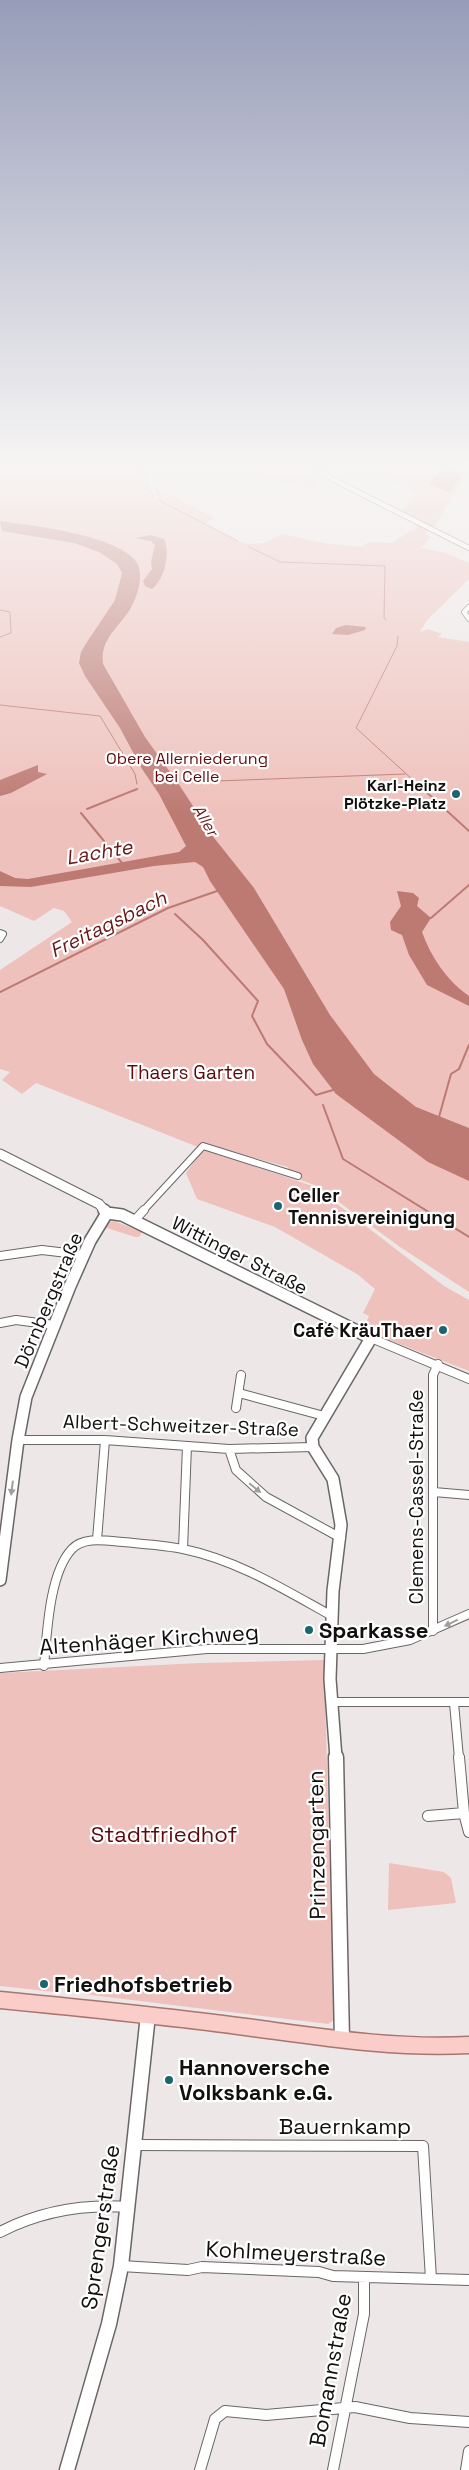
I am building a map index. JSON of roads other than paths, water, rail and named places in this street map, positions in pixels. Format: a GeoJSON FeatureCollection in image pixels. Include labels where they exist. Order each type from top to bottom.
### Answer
{"type":"FeatureCollection","features":[{"type":"Feature","properties":{"kind":"main road"},"geometry":{"type":"LineString","coordinates":[[0,2000],[148,2015],[342,2040],[417,2047],[469,2044]]}},
{"type":"Feature","properties":{"kind":"street"},"geometry":{"type":"LineString","coordinates":[[469,607],[464,612],[469,619]]}},
{"type":"Feature","properties":{"kind":"street"},"geometry":{"type":"LineString","coordinates":[[1,935],[9,931]]}},
{"type":"Feature","properties":{"kind":"street"},"geometry":{"type":"LineString","coordinates":[[134,1221],[203,1146],[298,1176]]}},
{"type":"Feature","properties":{"kind":"street","name":"Wittinger Straße"},"geometry":{"type":"LineString","coordinates":[[0,1154],[99,1204],[107,1214],[120,1214],[319,1314],[371,1338],[469,1378]]}},
{"type":"Feature","properties":{"kind":"street","name":"Dörnbergstraße"},"geometry":{"type":"LineString","coordinates":[[0,1580],[18,1440],[26,1397],[84,1255],[107,1214]]}},
{"type":"Feature","properties":{"kind":"street"},"geometry":{"type":"LineString","coordinates":[[0,1256],[36,1248],[55,1248],[84,1255]]}},
{"type":"Feature","properties":{"kind":"street"},"geometry":{"type":"LineString","coordinates":[[0,1323],[16,1320],[54,1326]]}},
{"type":"Feature","properties":{"kind":"street"},"geometry":{"type":"LineString","coordinates":[[313,1447],[312,1438],[371,1338]]}},
{"type":"Feature","properties":{"kind":"street","name":"Clemens-Cassel-Straße"},"geometry":{"type":"LineString","coordinates":[[433,1631],[433,1374],[438,1364]]}},
{"type":"Feature","properties":{"kind":"street"},"geometry":{"type":"LineString","coordinates":[[236,1408],[241,1375]]}},
{"type":"Feature","properties":{"kind":"street"},"geometry":{"type":"LineString","coordinates":[[239,1393],[308,1410],[324,1416]]}},
{"type":"Feature","properties":{"kind":"street","name":"Albert-Schweitzer-Straße"},"geometry":{"type":"LineString","coordinates":[[18,1440],[105,1440],[228,1449],[313,1447],[336,1487],[340,1538],[332,1616],[331,1649]]}},
{"type":"Feature","properties":{"kind":"street"},"geometry":{"type":"LineString","coordinates":[[97,1540],[105,1440]]}},
{"type":"Feature","properties":{"kind":"street"},"geometry":{"type":"LineString","coordinates":[[183,1549],[187,1446]]}},
{"type":"Feature","properties":{"kind":"street"},"geometry":{"type":"LineString","coordinates":[[228,1449],[236,1470],[266,1497],[340,1538]]}},
{"type":"Feature","properties":{"kind":"street"},"geometry":{"type":"LineString","coordinates":[[434,1492],[469,1494]]}},
{"type":"Feature","properties":{"kind":"street"},"geometry":{"type":"LineString","coordinates":[[44,1666],[50,1611],[66,1558],[72,1548],[82,1542],[97,1540],[183,1549],[248,1572],[332,1616]]}},
{"type":"Feature","properties":{"kind":"street","name":"Altenhäger Kirchweg"},"geometry":{"type":"LineString","coordinates":[[0,1668],[44,1666],[207,1649],[376,1647],[410,1640],[469,1614]]}},
{"type":"Feature","properties":{"kind":"street","name":"Prinzengarten"},"geometry":{"type":"LineString","coordinates":[[331,1649],[331,1702],[335,1733],[342,2040]]}},
{"type":"Feature","properties":{"kind":"street"},"geometry":{"type":"LineString","coordinates":[[331,1702],[469,1702]]}},
{"type":"Feature","properties":{"kind":"street"},"geometry":{"type":"LineString","coordinates":[[454,1703],[464,1813],[469,1832]]}},
{"type":"Feature","properties":{"kind":"street"},"geometry":{"type":"LineString","coordinates":[[428,1816],[464,1813]]}},
{"type":"Feature","properties":{"kind":"street","name":"Sprengerstraße"},"geometry":{"type":"LineString","coordinates":[[67,2470],[108,2324],[121,2266],[148,2015]]}},
{"type":"Feature","properties":{"kind":"street","name":"Bauernkamp"},"geometry":{"type":"LineString","coordinates":[[135,2145],[423,2146],[431,2279]]}},
{"type":"Feature","properties":{"kind":"street"},"geometry":{"type":"LineString","coordinates":[[0,2232],[17,2222],[41,2214],[70,2210],[128,2207]]}},
{"type":"Feature","properties":{"kind":"street","name":"Kohlmeyerstraße"},"geometry":{"type":"LineString","coordinates":[[121,2266],[188,2270],[202,2267],[319,2272],[333,2276],[469,2280]]}},
{"type":"Feature","properties":{"kind":"street","name":"Bomannstraße"},"geometry":{"type":"LineString","coordinates":[[333,2470],[364,2314],[364,2277]]}},
{"type":"Feature","properties":{"kind":"street"},"geometry":{"type":"LineString","coordinates":[[200,2470],[215,2419],[225,2411],[266,2415],[355,2407],[410,2418],[469,2422]]}},
{"type":"Feature","properties":{"kind":"street"},"geometry":{"type":"LineString","coordinates":[[466,2470],[469,2451]]}},
{"type":"Feature","properties":{"kind":"waterway"},"geometry":{"type":"LineString","coordinates":[[385,582],[384,618],[386,620]]}},
{"type":"Feature","properties":{"kind":"waterway"},"geometry":{"type":"LineString","coordinates":[[0,610],[10,612],[11,633],[0,637]]}},
{"type":"Feature","properties":{"kind":"waterway"},"geometry":{"type":"LineString","coordinates":[[398,636],[397,646],[356,728],[425,791]]}},
{"type":"Feature","properties":{"kind":"waterway"},"geometry":{"type":"LineString","coordinates":[[0,705],[100,716],[135,774],[137,784]]}},
{"type":"Feature","properties":{"kind":"waterway"},"geometry":{"type":"LineString","coordinates":[[190,782],[405,774]]}},
{"type":"Feature","properties":{"kind":"waterway"},"geometry":{"type":"LineString","coordinates":[[87,809],[137,789]]}},
{"type":"Feature","properties":{"kind":"waterway"},"geometry":{"type":"LineString","coordinates":[[134,791],[138,789]]}},
{"type":"Feature","properties":{"kind":"waterway"},"geometry":{"type":"LineString","coordinates":[[423,789],[469,831]]}},
{"type":"Feature","properties":{"kind":"waterway","name":"Lachte"},"geometry":{"type":"LineString","coordinates":[[81,813],[122,863]]}},
{"type":"Feature","properties":{"kind":"waterway"},"geometry":{"type":"LineString","coordinates":[[431,918],[469,885]]}},
{"type":"Feature","properties":{"kind":"waterway","name":"Freitagsbach"},"geometry":{"type":"LineString","coordinates":[[0,992],[168,908],[220,890]]}},
{"type":"Feature","properties":{"kind":"waterway"},"geometry":{"type":"LineString","coordinates":[[175,914],[203,940],[258,1001],[252,1016],[267,1044],[316,1095],[333,1090]]}},
{"type":"Feature","properties":{"kind":"waterway"},"geometry":{"type":"LineString","coordinates":[[439,1117],[451,1074],[459,1069],[469,1045]]}},
{"type":"Feature","properties":{"kind":"waterway"},"geometry":{"type":"LineString","coordinates":[[323,1105],[343,1159],[469,1237]]}},
{"type":"Feature","properties":{"kind":"place","name":"Karl-Heinz Plötzke-Platz"},"geometry":{"type":"Point","coordinates":[456,794]}},
{"type":"Feature","properties":{"kind":"place","name":"Celler Tennisvereinigung"},"geometry":{"type":"Point","coordinates":[278,1206]}},
{"type":"Feature","properties":{"kind":"place","name":"Café KräuThaer"},"geometry":{"type":"Point","coordinates":[443,1330]}},
{"type":"Feature","properties":{"kind":"place","name":"Sparkasse"},"geometry":{"type":"Point","coordinates":[309,1630]}},
{"type":"Feature","properties":{"kind":"place","name":"Friedhofsbetrieb"},"geometry":{"type":"Point","coordinates":[44,1984]}},
{"type":"Feature","properties":{"kind":"place","name":"Hannoversche Volksbank e.G."},"geometry":{"type":"Point","coordinates":[169,2080]}},
{"type":"Feature","properties":{"kind":"park label","name":"Obere Allerniederung bei Celle"},"geometry":{"type":"Point","coordinates":[187,767]}},
{"type":"Feature","properties":{"kind":"park label","name":"Thaers Garten"},"geometry":{"type":"Point","coordinates":[191,1072]}},
{"type":"Feature","properties":{"kind":"park label","name":"Stadtfriedhof"},"geometry":{"type":"Point","coordinates":[164,1834]}},
{"type":"Feature","properties":{"kind":"water label","name":"Aller"},"geometry":{"type":"Point","coordinates":[206,820]}}]}
